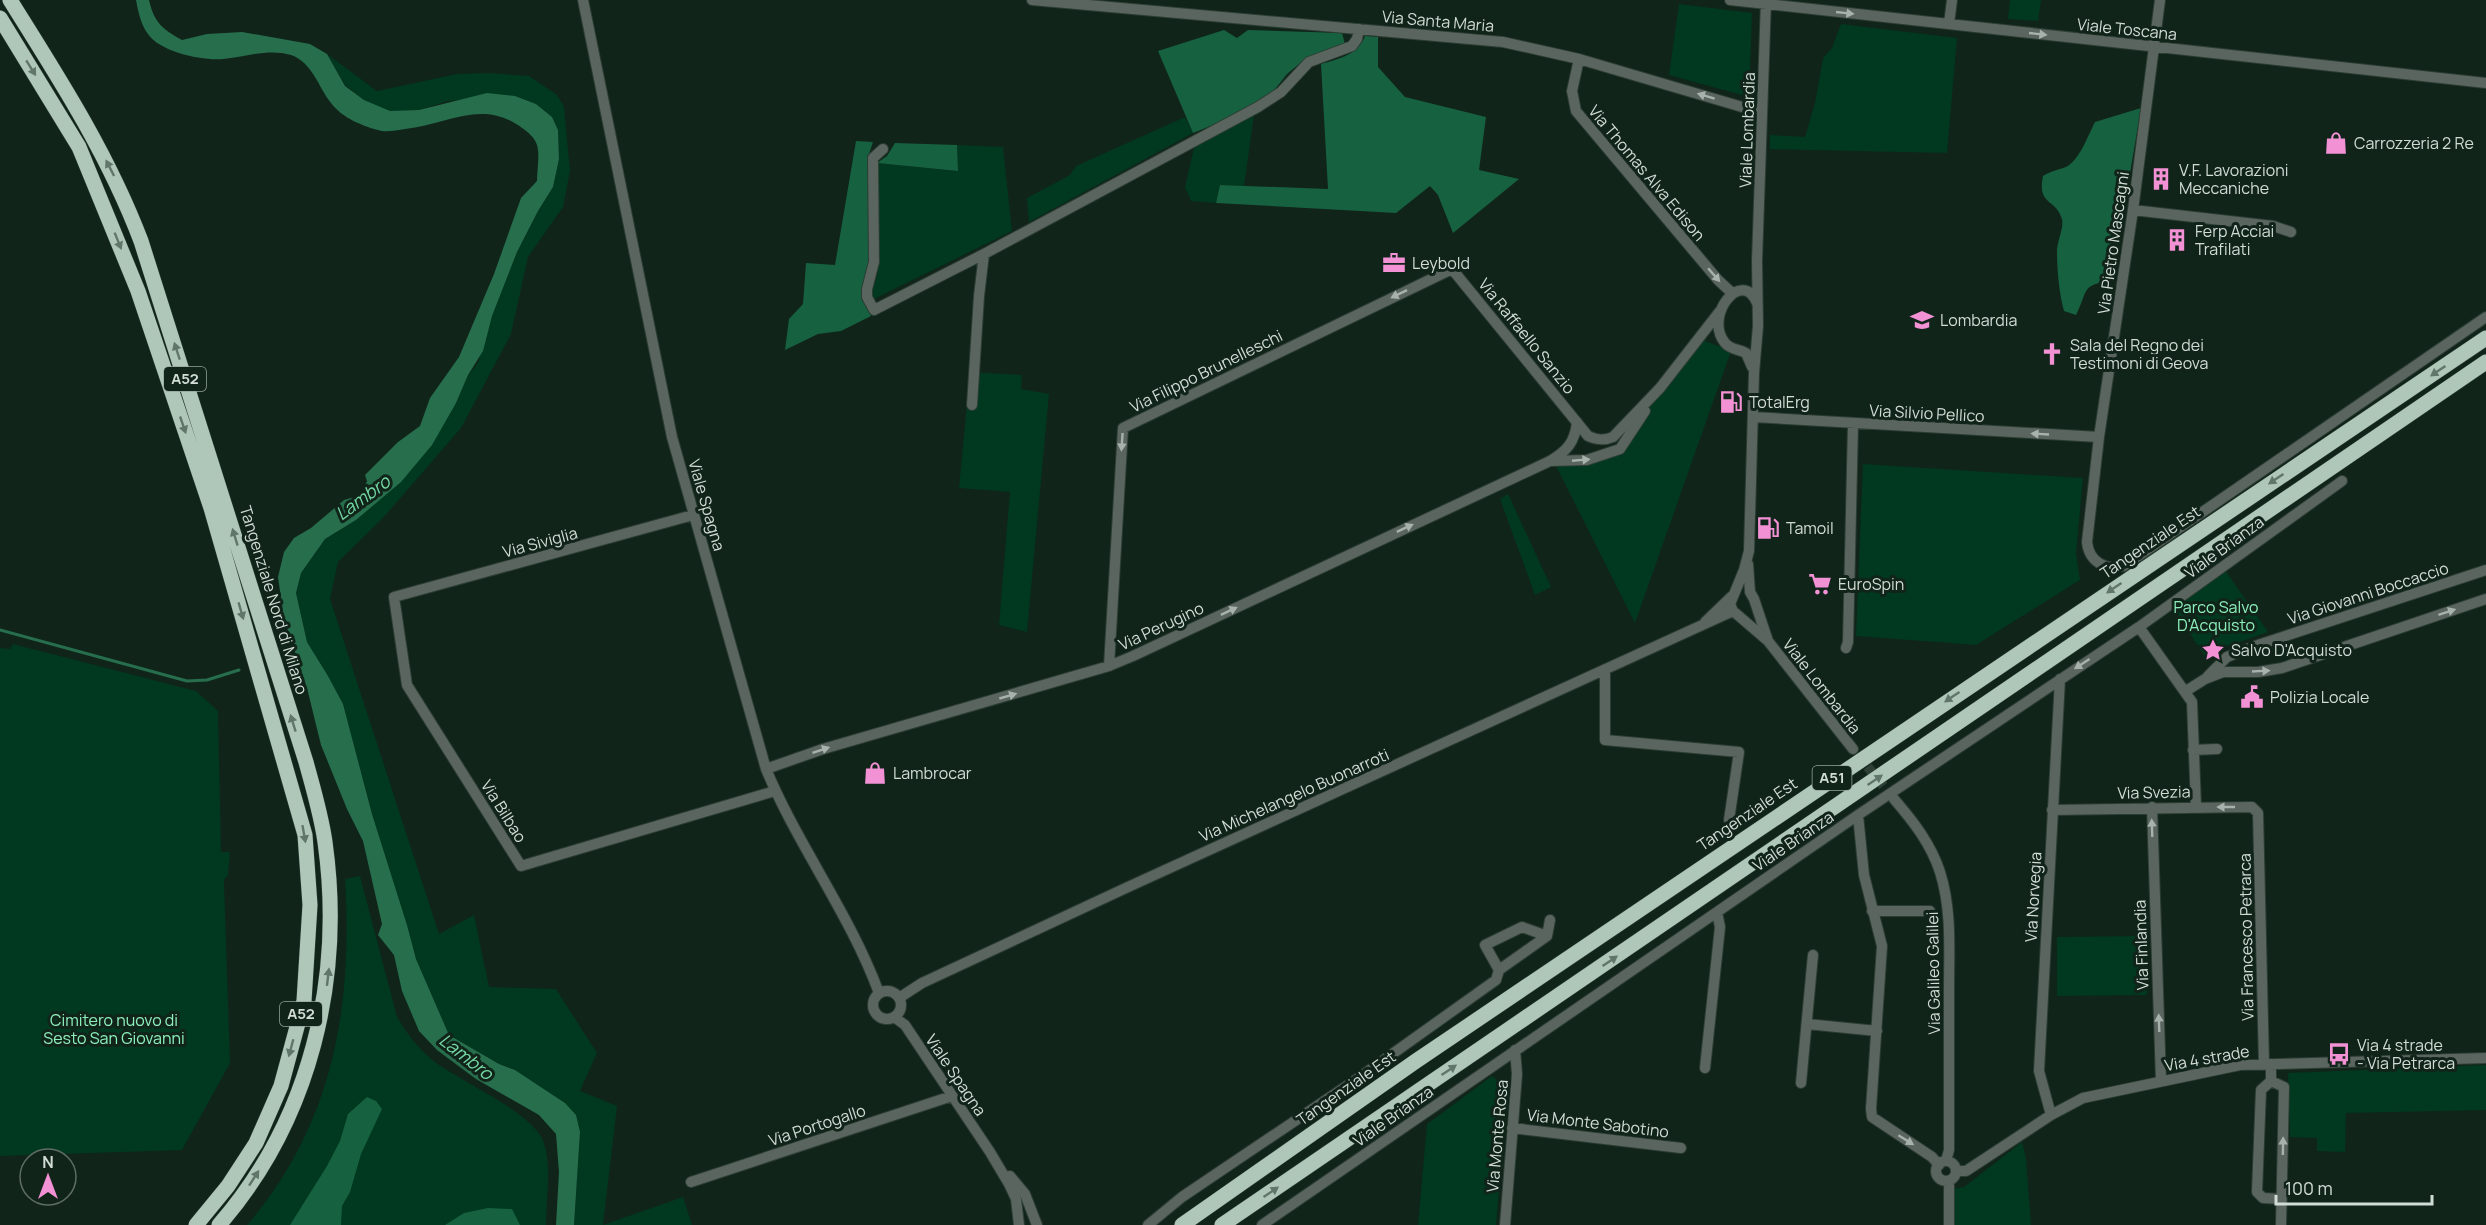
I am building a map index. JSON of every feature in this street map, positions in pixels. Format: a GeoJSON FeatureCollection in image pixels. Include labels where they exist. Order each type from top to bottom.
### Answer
{"type":"FeatureCollection","features":[{"type":"Feature","properties":{"kind":"highway","name":"Tangenziale Nord di Milano"},"geometry":{"type":"LineString","coordinates":[[10,0],[89,128],[113,173],[141,241],[306,762],[325,839],[332,927],[327,985],[318,1031],[286,1123],[250,1184],[219,1225]]}},
{"type":"Feature","properties":{"kind":"highway","name":"Tangenziale Nord di Milano"},"geometry":{"type":"LineString","coordinates":[[0,18],[80,147],[138,291],[211,508],[305,835],[310,905],[304,1002],[281,1086],[256,1143],[228,1186],[196,1225]]}},
{"type":"Feature","properties":{"kind":"highway","name":"Tangenziale Est"},"geometry":{"type":"LineString","coordinates":[[1182,1225],[1416,1061],[1945,701],[2486,338]]}},
{"type":"Feature","properties":{"kind":"highway","name":"A51"},"geometry":{"type":"LineString","coordinates":[[1222,1225],[2486,363]]}},
{"type":"Feature","properties":{"kind":"highway"},"geometry":{"type":"LineString","coordinates":[[1168,1225],[1416,1061]]}},
{"type":"Feature","properties":{"kind":"highway"},"geometry":{"type":"LineString","coordinates":[[187,1225],[256,1143]]}},
{"type":"Feature","properties":{"kind":"street","name":"Viale Spagna"},"geometry":{"type":"LineString","coordinates":[[583,0],[672,437],[766,769],[775,790],[868,962],[879,993],[873,1000],[874,1013],[881,1018],[894,1017],[905,1025],[990,1152],[1016,1199],[1019,1225]]}},
{"type":"Feature","properties":{"kind":"street","name":"Via Santa Maria"},"geometry":{"type":"LineString","coordinates":[[1032,0],[1503,42],[1579,59],[1749,110],[1762,110]]}},
{"type":"Feature","properties":{"kind":"street","name":"Viale Toscana"},"geometry":{"type":"LineString","coordinates":[[1730,0],[1766,2],[2486,83]]}},
{"type":"Feature","properties":{"kind":"street"},"geometry":{"type":"LineString","coordinates":[[1949,24],[1952,0]]}},
{"type":"Feature","properties":{"kind":"street","name":"Via Pietro Mascagni"},"geometry":{"type":"LineString","coordinates":[[2160,0],[2133,210],[2098,437],[2087,542],[2088,552],[2093,559],[2104,566],[2115,568],[2124,566],[2486,317]]}},
{"type":"Feature","properties":{"kind":"street","name":"Viale Lombardia"},"geometry":{"type":"LineString","coordinates":[[1766,2],[1757,261],[1758,305],[1748,558],[1750,592],[1768,641]]}},
{"type":"Feature","properties":{"kind":"street"},"geometry":{"type":"LineString","coordinates":[[883,149],[873,158],[874,262],[867,297],[874,310],[984,254],[1258,107],[1281,92],[1309,62],[1352,46],[1357,39],[1359,29]]}},
{"type":"Feature","properties":{"kind":"street","name":"Via Thomas Alva Edison"},"geometry":{"type":"LineString","coordinates":[[1579,59],[1572,91],[1576,111],[1718,280],[1736,292]]}},
{"type":"Feature","properties":{"kind":"street"},"geometry":{"type":"LineString","coordinates":[[2133,210],[2273,226],[2291,232]]}},
{"type":"Feature","properties":{"kind":"street"},"geometry":{"type":"LineString","coordinates":[[972,405],[984,254]]}},
{"type":"Feature","properties":{"kind":"street","name":"Viale Lombardia"},"geometry":{"type":"LineString","coordinates":[[1720,311],[1726,298],[1752,280],[1757,261]]}},
{"type":"Feature","properties":{"kind":"street","name":"Via Raffaello Sanzio"},"geometry":{"type":"LineString","coordinates":[[1452,268],[1577,422]]}},
{"type":"Feature","properties":{"kind":"street","name":"Via Filippo Brunelleschi"},"geometry":{"type":"LineString","coordinates":[[1108,666],[1123,428],[1452,268]]}},
{"type":"Feature","properties":{"kind":"street"},"geometry":{"type":"LineString","coordinates":[[1736,292],[1751,294],[1758,305]]}},
{"type":"Feature","properties":{"kind":"street"},"geometry":{"type":"LineString","coordinates":[[1720,311],[1722,339],[1730,348],[1741,350],[1751,359],[1754,373]]}},
{"type":"Feature","properties":{"kind":"street","name":"Via Perugino"},"geometry":{"type":"LineString","coordinates":[[1577,422],[1588,436],[1597,440],[1613,437],[1660,388],[1720,311]]}},
{"type":"Feature","properties":{"kind":"street"},"geometry":{"type":"LineString","coordinates":[[1700,338],[1722,339]]}},
{"type":"Feature","properties":{"kind":"street"},"geometry":{"type":"LineString","coordinates":[[1741,350],[1752,345],[1756,339]]}},
{"type":"Feature","properties":{"kind":"street","name":"Via Perugino"},"geometry":{"type":"LineString","coordinates":[[1550,461],[1587,460],[1620,449],[1660,388]]}},
{"type":"Feature","properties":{"kind":"street","name":"Via Silvio Pellico"},"geometry":{"type":"LineString","coordinates":[[1753,417],[2098,437]]}},
{"type":"Feature","properties":{"kind":"street","name":"Via Perugino"},"geometry":{"type":"LineString","coordinates":[[766,769],[823,749],[1108,666],[1550,461],[1566,452],[1576,434],[1577,422]]}},
{"type":"Feature","properties":{"kind":"street"},"geometry":{"type":"LineString","coordinates":[[1846,648],[1848,642],[1853,424]]}},
{"type":"Feature","properties":{"kind":"street","name":"Viale Brianza"},"geometry":{"type":"LineString","coordinates":[[1266,1224],[1858,815],[2139,627],[2342,481]]}},
{"type":"Feature","properties":{"kind":"street","name":"Via Siviglia"},"geometry":{"type":"LineString","coordinates":[[394,597],[693,515]]}},
{"type":"Feature","properties":{"kind":"street","name":"Viale Lombardia"},"geometry":{"type":"LineString","coordinates":[[1748,558],[1730,603],[1736,613],[1768,641],[1853,749]]}},
{"type":"Feature","properties":{"kind":"street","name":"Via Giovanni Boccaccio"},"geometry":{"type":"LineString","coordinates":[[2205,679],[2227,657],[2255,646],[2486,570]]}},
{"type":"Feature","properties":{"kind":"street"},"geometry":{"type":"LineString","coordinates":[[1733,595],[1742,590],[1750,592]]}},
{"type":"Feature","properties":{"kind":"street","name":"Via Michelangelo Buonarroti"},"geometry":{"type":"LineString","coordinates":[[1703,624],[1733,595]]}},
{"type":"Feature","properties":{"kind":"street","name":"Via Bilbao"},"geometry":{"type":"LineString","coordinates":[[394,597],[407,685],[521,866],[775,790]]}},
{"type":"Feature","properties":{"kind":"street"},"geometry":{"type":"LineString","coordinates":[[2186,691],[2205,679],[2231,670],[2258,672],[2282,668],[2486,599]]}},
{"type":"Feature","properties":{"kind":"street"},"geometry":{"type":"LineString","coordinates":[[1736,613],[1749,613],[1755,603]]}},
{"type":"Feature","properties":{"kind":"street","name":"Via Michelangelo Buonarroti"},"geometry":{"type":"LineString","coordinates":[[899,998],[922,983],[1117,892],[1703,624],[1736,613]]}},
{"type":"Feature","properties":{"kind":"street"},"geometry":{"type":"LineString","coordinates":[[2139,627],[2192,702],[2196,807]]}},
{"type":"Feature","properties":{"kind":"street"},"geometry":{"type":"LineString","coordinates":[[1605,670],[1605,740],[1739,752],[1729,820]]}},
{"type":"Feature","properties":{"kind":"street","name":"Via Norvegia"},"geometry":{"type":"LineString","coordinates":[[2051,1115],[2039,1071],[2060,679]]}},
{"type":"Feature","properties":{"kind":"street"},"geometry":{"type":"LineString","coordinates":[[2193,750],[2217,749]]}},
{"type":"Feature","properties":{"kind":"street","name":"Via Galileo Galilei"},"geometry":{"type":"LineString","coordinates":[[1894,799],[1918,828],[1929,847],[1939,870],[1947,901],[1949,1125],[1943,1163]]}},
{"type":"Feature","properties":{"kind":"street","name":"Via Svezia"},"geometry":{"type":"LineString","coordinates":[[2052,810],[2152,807],[2252,807],[2256,809]]}},
{"type":"Feature","properties":{"kind":"street","name":"Via Finlandia"},"geometry":{"type":"LineString","coordinates":[[2152,807],[2161,1081]]}},
{"type":"Feature","properties":{"kind":"street","name":"Via Francesco Petrarca"},"geometry":{"type":"LineString","coordinates":[[2256,809],[2258,813],[2268,1064],[2271,1082]]}},
{"type":"Feature","properties":{"kind":"street"},"geometry":{"type":"LineString","coordinates":[[1858,815],[1860,846],[1872,911],[1882,946],[1870,1108],[1872,1117],[1932,1157],[1943,1163],[1953,1164],[1956,1171],[1954,1177],[1949,1180]]}},
{"type":"Feature","properties":{"kind":"street"},"geometry":{"type":"LineString","coordinates":[[1872,911],[1930,911]]}},
{"type":"Feature","properties":{"kind":"street"},"geometry":{"type":"LineString","coordinates":[[1706,1068],[1720,927],[1717,912]]}},
{"type":"Feature","properties":{"kind":"street"},"geometry":{"type":"LineString","coordinates":[[1148,1225],[1182,1197],[1360,1077],[1496,980],[1499,970],[1547,936],[1551,920]]}},
{"type":"Feature","properties":{"kind":"street"},"geometry":{"type":"LineString","coordinates":[[1499,970],[1485,945],[1522,927],[1547,936]]}},
{"type":"Feature","properties":{"kind":"street"},"geometry":{"type":"LineString","coordinates":[[1801,1083],[1812,955]]}},
{"type":"Feature","properties":{"kind":"street"},"geometry":{"type":"LineString","coordinates":[[879,993],[888,991],[899,998],[901,1006],[894,1017]]}},
{"type":"Feature","properties":{"kind":"street"},"geometry":{"type":"LineString","coordinates":[[1807,1024],[1876,1031]]}},
{"type":"Feature","properties":{"kind":"street","name":"Via Monte Rosa"},"geometry":{"type":"LineString","coordinates":[[1505,1225],[1517,1074],[1515,1050]]}},
{"type":"Feature","properties":{"kind":"street","name":"Via 4 strade"},"geometry":{"type":"LineString","coordinates":[[1956,1171],[1966,1171],[2051,1115],[2083,1098],[2161,1081],[2240,1065],[2486,1058]]}},
{"type":"Feature","properties":{"kind":"street"},"geometry":{"type":"LineString","coordinates":[[2281,1225],[2282,1199],[2284,1087],[2271,1082],[2261,1090],[2257,1192],[2263,1198],[2282,1199]]}},
{"type":"Feature","properties":{"kind":"street","name":"Via Portogallo"},"geometry":{"type":"LineString","coordinates":[[691,1182],[952,1096]]}},
{"type":"Feature","properties":{"kind":"street","name":"Via Monte Sabotino"},"geometry":{"type":"LineString","coordinates":[[1512,1128],[1681,1148]]}},
{"type":"Feature","properties":{"kind":"street","name":"Viale Spagna"},"geometry":{"type":"LineString","coordinates":[[990,1152],[1025,1194],[1037,1225]]}},
{"type":"Feature","properties":{"kind":"street"},"geometry":{"type":"LineString","coordinates":[[1943,1163],[1938,1176],[1949,1180]]}},
{"type":"Feature","properties":{"kind":"street"},"geometry":{"type":"LineString","coordinates":[[1949,1180],[1949,1225]]}},
{"type":"Feature","properties":{"kind":"green space"},"geometry":{"type":"Polygon","coordinates":[[[2010,0],[2041,0],[2038,21],[2008,19],[2010,0]]]}},
{"type":"Feature","properties":{"kind":"green space"},"geometry":{"type":"Polygon","coordinates":[[[1679,4],[1752,13],[1749,97],[1669,75],[1679,4]]]}},
{"type":"Feature","properties":{"kind":"green space"},"geometry":{"type":"Polygon","coordinates":[[[1841,24],[1957,38],[1947,153],[1770,149],[1770,135],[1805,137],[1815,103],[1823,58],[1832,48],[1841,24]]]}},
{"type":"Feature","properties":{"kind":"green space"},"geometry":{"type":"Polygon","coordinates":[[[327,54],[377,91],[457,74],[490,73],[529,76],[557,95],[564,107],[570,171],[563,207],[528,257],[511,334],[461,428],[383,518],[338,562],[330,599],[439,934],[474,915],[489,987],[556,989],[597,1053],[580,1091],[617,1106],[603,1225],[574,1225],[580,1132],[565,1103],[515,1070],[499,1064],[449,1035],[416,959],[372,814],[343,704],[307,642],[296,593],[301,573],[325,539],[356,520],[371,505],[456,403],[468,375],[478,363],[492,316],[517,252],[553,187],[559,159],[558,130],[552,117],[536,104],[515,96],[448,101],[419,110],[390,112],[364,100],[345,85],[327,54]]]}},
{"type":"Feature","properties":{"kind":"green space"},"geometry":{"type":"Polygon","coordinates":[[[1254,115],[1244,186],[1220,185],[1216,203],[1191,201],[1185,187],[1195,144],[1254,115]]]}},
{"type":"Feature","properties":{"kind":"green space"},"geometry":{"type":"Polygon","coordinates":[[[1185,117],[1193,133],[1029,222],[1027,198],[1070,175],[1076,166],[1185,117]]]}},
{"type":"Feature","properties":{"kind":"green space"},"geometry":{"type":"Polygon","coordinates":[[[957,145],[1003,147],[1012,231],[874,299],[871,292],[877,276],[879,261],[877,163],[958,171],[957,145]]]}},
{"type":"Feature","properties":{"kind":"green space"},"geometry":{"type":"Polygon","coordinates":[[[1700,339],[1731,351],[1635,623],[1555,464],[1611,454],[1700,339]]]}},
{"type":"Feature","properties":{"kind":"green space"},"geometry":{"type":"Polygon","coordinates":[[[970,372],[1022,375],[1021,389],[1049,394],[1027,632],[999,625],[1010,492],[959,488],[970,372]]]}},
{"type":"Feature","properties":{"kind":"green space"},"geometry":{"type":"Polygon","coordinates":[[[1863,464],[2083,478],[2076,553],[2080,580],[1976,645],[1856,636],[1863,464]]]}},
{"type":"Feature","properties":{"kind":"green space"},"geometry":{"type":"Polygon","coordinates":[[[1508,494],[1551,587],[1535,595],[1500,499],[1508,494]]]}},
{"type":"Feature","properties":{"kind":"green space","name":"Parco Salvo D'Acquisto"},"geometry":{"type":"Polygon","coordinates":[[[2225,570],[2268,632],[2231,645],[2206,658],[2173,608],[2225,570]]]}},
{"type":"Feature","properties":{"kind":"green space","name":"Cimitero nuovo di Sesto San Giovanni"},"geometry":{"type":"Polygon","coordinates":[[[13,644],[196,691],[218,711],[221,852],[230,852],[228,875],[224,880],[230,1063],[182,1150],[78,1153],[78,1147],[18,1147],[18,1155],[0,1156],[0,648],[10,649],[13,644]]]}},
{"type":"Feature","properties":{"kind":"green space"},"geometry":{"type":"Polygon","coordinates":[[[360,876],[397,1017],[404,1028],[431,1059],[526,1120],[537,1131],[544,1143],[548,1173],[546,1225],[247,1225],[276,1187],[300,1147],[318,1105],[331,1062],[340,1018],[347,927],[345,879],[360,876]]]}},
{"type":"Feature","properties":{"kind":"green space"},"geometry":{"type":"Polygon","coordinates":[[[2146,936],[2147,995],[2057,996],[2057,937],[2146,936]]]}},
{"type":"Feature","properties":{"kind":"green space"},"geometry":{"type":"Polygon","coordinates":[[[2486,1065],[2486,1110],[2346,1113],[2345,1152],[2317,1151],[2317,1138],[2290,1137],[2288,1073],[2486,1065]]]}},
{"type":"Feature","properties":{"kind":"green space"},"geometry":{"type":"Polygon","coordinates":[[[1492,1076],[1508,1087],[1496,1225],[1418,1225],[1427,1124],[1492,1076]]]}},
{"type":"Feature","properties":{"kind":"green space"},"geometry":{"type":"Polygon","coordinates":[[[2022,1142],[2026,1159],[2031,1225],[1955,1225],[1954,1189],[1964,1187],[2022,1142]]]}},
{"type":"Feature","properties":{"kind":"green space"},"geometry":{"type":"Polygon","coordinates":[[[683,1197],[692,1225],[603,1225],[683,1197]]]}},
{"type":"Feature","properties":{"kind":"shaded area"},"geometry":{"type":"Polygon","coordinates":[[[1224,30],[1237,38],[1248,30],[1342,33],[1345,44],[1305,59],[1287,74],[1272,93],[1235,116],[1193,133],[1158,51],[1224,30]]]}},
{"type":"Feature","properties":{"kind":"shaded area"},"geometry":{"type":"Polygon","coordinates":[[[1365,36],[1378,37],[1378,67],[1405,97],[1486,117],[1479,170],[1519,179],[1453,233],[1438,195],[1430,186],[1396,213],[1216,203],[1220,185],[1328,189],[1321,64],[1352,52],[1358,48],[1365,36]]]}},
{"type":"Feature","properties":{"kind":"shaded area"},"geometry":{"type":"Polygon","coordinates":[[[2141,108],[2112,280],[2090,287],[2076,315],[2064,311],[2057,259],[2062,219],[2056,208],[2045,197],[2042,186],[2043,176],[2071,164],[2095,122],[2141,108]]]}},
{"type":"Feature","properties":{"kind":"shaded area"},"geometry":{"type":"Polygon","coordinates":[[[856,141],[873,142],[868,157],[869,263],[861,290],[862,299],[871,316],[841,331],[818,334],[785,350],[789,319],[803,304],[806,263],[835,265],[856,141]]]}},
{"type":"Feature","properties":{"kind":"shaded area"},"geometry":{"type":"Polygon","coordinates":[[[895,143],[957,145],[958,171],[877,163],[887,156],[895,143]]]}},
{"type":"Feature","properties":{"kind":"shaded area"},"geometry":{"type":"Polygon","coordinates":[[[367,1097],[376,1101],[382,1109],[361,1154],[350,1192],[342,1206],[341,1225],[290,1225],[327,1166],[340,1141],[348,1114],[367,1097]]]}},
{"type":"Feature","properties":{"kind":"shaded area"},"geometry":{"type":"Polygon","coordinates":[[[488,1208],[512,1209],[520,1225],[445,1225],[464,1213],[488,1208]]]}},
{"type":"Feature","properties":{"kind":"water","name":"Lambro"},"geometry":{"type":"Polygon","coordinates":[[[136,0],[149,0],[153,14],[160,24],[182,40],[207,34],[242,32],[310,44],[327,54],[345,86],[364,100],[390,111],[419,110],[487,93],[515,96],[536,104],[552,117],[558,130],[559,159],[553,187],[517,252],[492,316],[483,351],[468,375],[456,403],[432,445],[401,482],[356,520],[325,539],[301,573],[296,593],[307,642],[343,704],[372,814],[416,959],[449,1035],[499,1064],[515,1070],[565,1103],[576,1115],[580,1132],[574,1225],[556,1225],[559,1172],[556,1134],[539,1115],[476,1079],[437,1050],[419,1031],[402,991],[394,955],[378,935],[382,924],[363,841],[347,809],[321,745],[307,688],[284,619],[278,577],[284,552],[294,538],[311,528],[344,500],[361,495],[367,481],[365,475],[398,442],[420,426],[430,398],[459,357],[494,274],[521,198],[537,181],[537,145],[531,135],[522,128],[507,119],[493,115],[464,116],[420,127],[391,131],[368,127],[347,117],[336,108],[310,69],[291,55],[274,52],[214,59],[193,57],[162,46],[146,30],[140,18],[136,0]]]}},
{"type":"Feature","properties":{"kind":"waterway"},"geometry":{"type":"LineString","coordinates":[[0,630],[187,681],[207,680],[239,670]]}},
{"type":"Feature","properties":{"kind":"tunnel"},"geometry":{"type":"LineString","coordinates":[[1858,755],[1894,799]]}},
{"type":"Feature","properties":{"kind":"place","name":"Carrozzeria 2 Re"},"geometry":{"type":"Point","coordinates":[2336,143]}},
{"type":"Feature","properties":{"kind":"place","name":"V.F. Lavorazioni Meccaniche"},"geometry":{"type":"Point","coordinates":[2161,179]}},
{"type":"Feature","properties":{"kind":"place","name":"Ferp Acciai Trafilati"},"geometry":{"type":"Point","coordinates":[2177,240]}},
{"type":"Feature","properties":{"kind":"place","name":"Leybold"},"geometry":{"type":"Point","coordinates":[1394,263]}},
{"type":"Feature","properties":{"kind":"place","name":"Lombardia"},"geometry":{"type":"Point","coordinates":[1922,320]}},
{"type":"Feature","properties":{"kind":"place","name":"Sala del Regno dei Testimoni di Geova"},"geometry":{"type":"Point","coordinates":[2052,354]}},
{"type":"Feature","properties":{"kind":"place","name":"TotalErg"},"geometry":{"type":"Point","coordinates":[1731,402]}},
{"type":"Feature","properties":{"kind":"place","name":"Tamoil"},"geometry":{"type":"Point","coordinates":[1768,528]}},
{"type":"Feature","properties":{"kind":"place","name":"EuroSpin"},"geometry":{"type":"Point","coordinates":[1820,584]}},
{"type":"Feature","properties":{"kind":"place","name":"Salvo D'Acquisto"},"geometry":{"type":"Point","coordinates":[2213,650]}},
{"type":"Feature","properties":{"kind":"place","name":"Polizia Locale"},"geometry":{"type":"Point","coordinates":[2252,697]}},
{"type":"Feature","properties":{"kind":"place","name":"Lambrocar"},"geometry":{"type":"Point","coordinates":[875,773]}},
{"type":"Feature","properties":{"kind":"place","name":"Via 4 strade - Via Petrarca"},"geometry":{"type":"Point","coordinates":[2339,1054]}}]}
